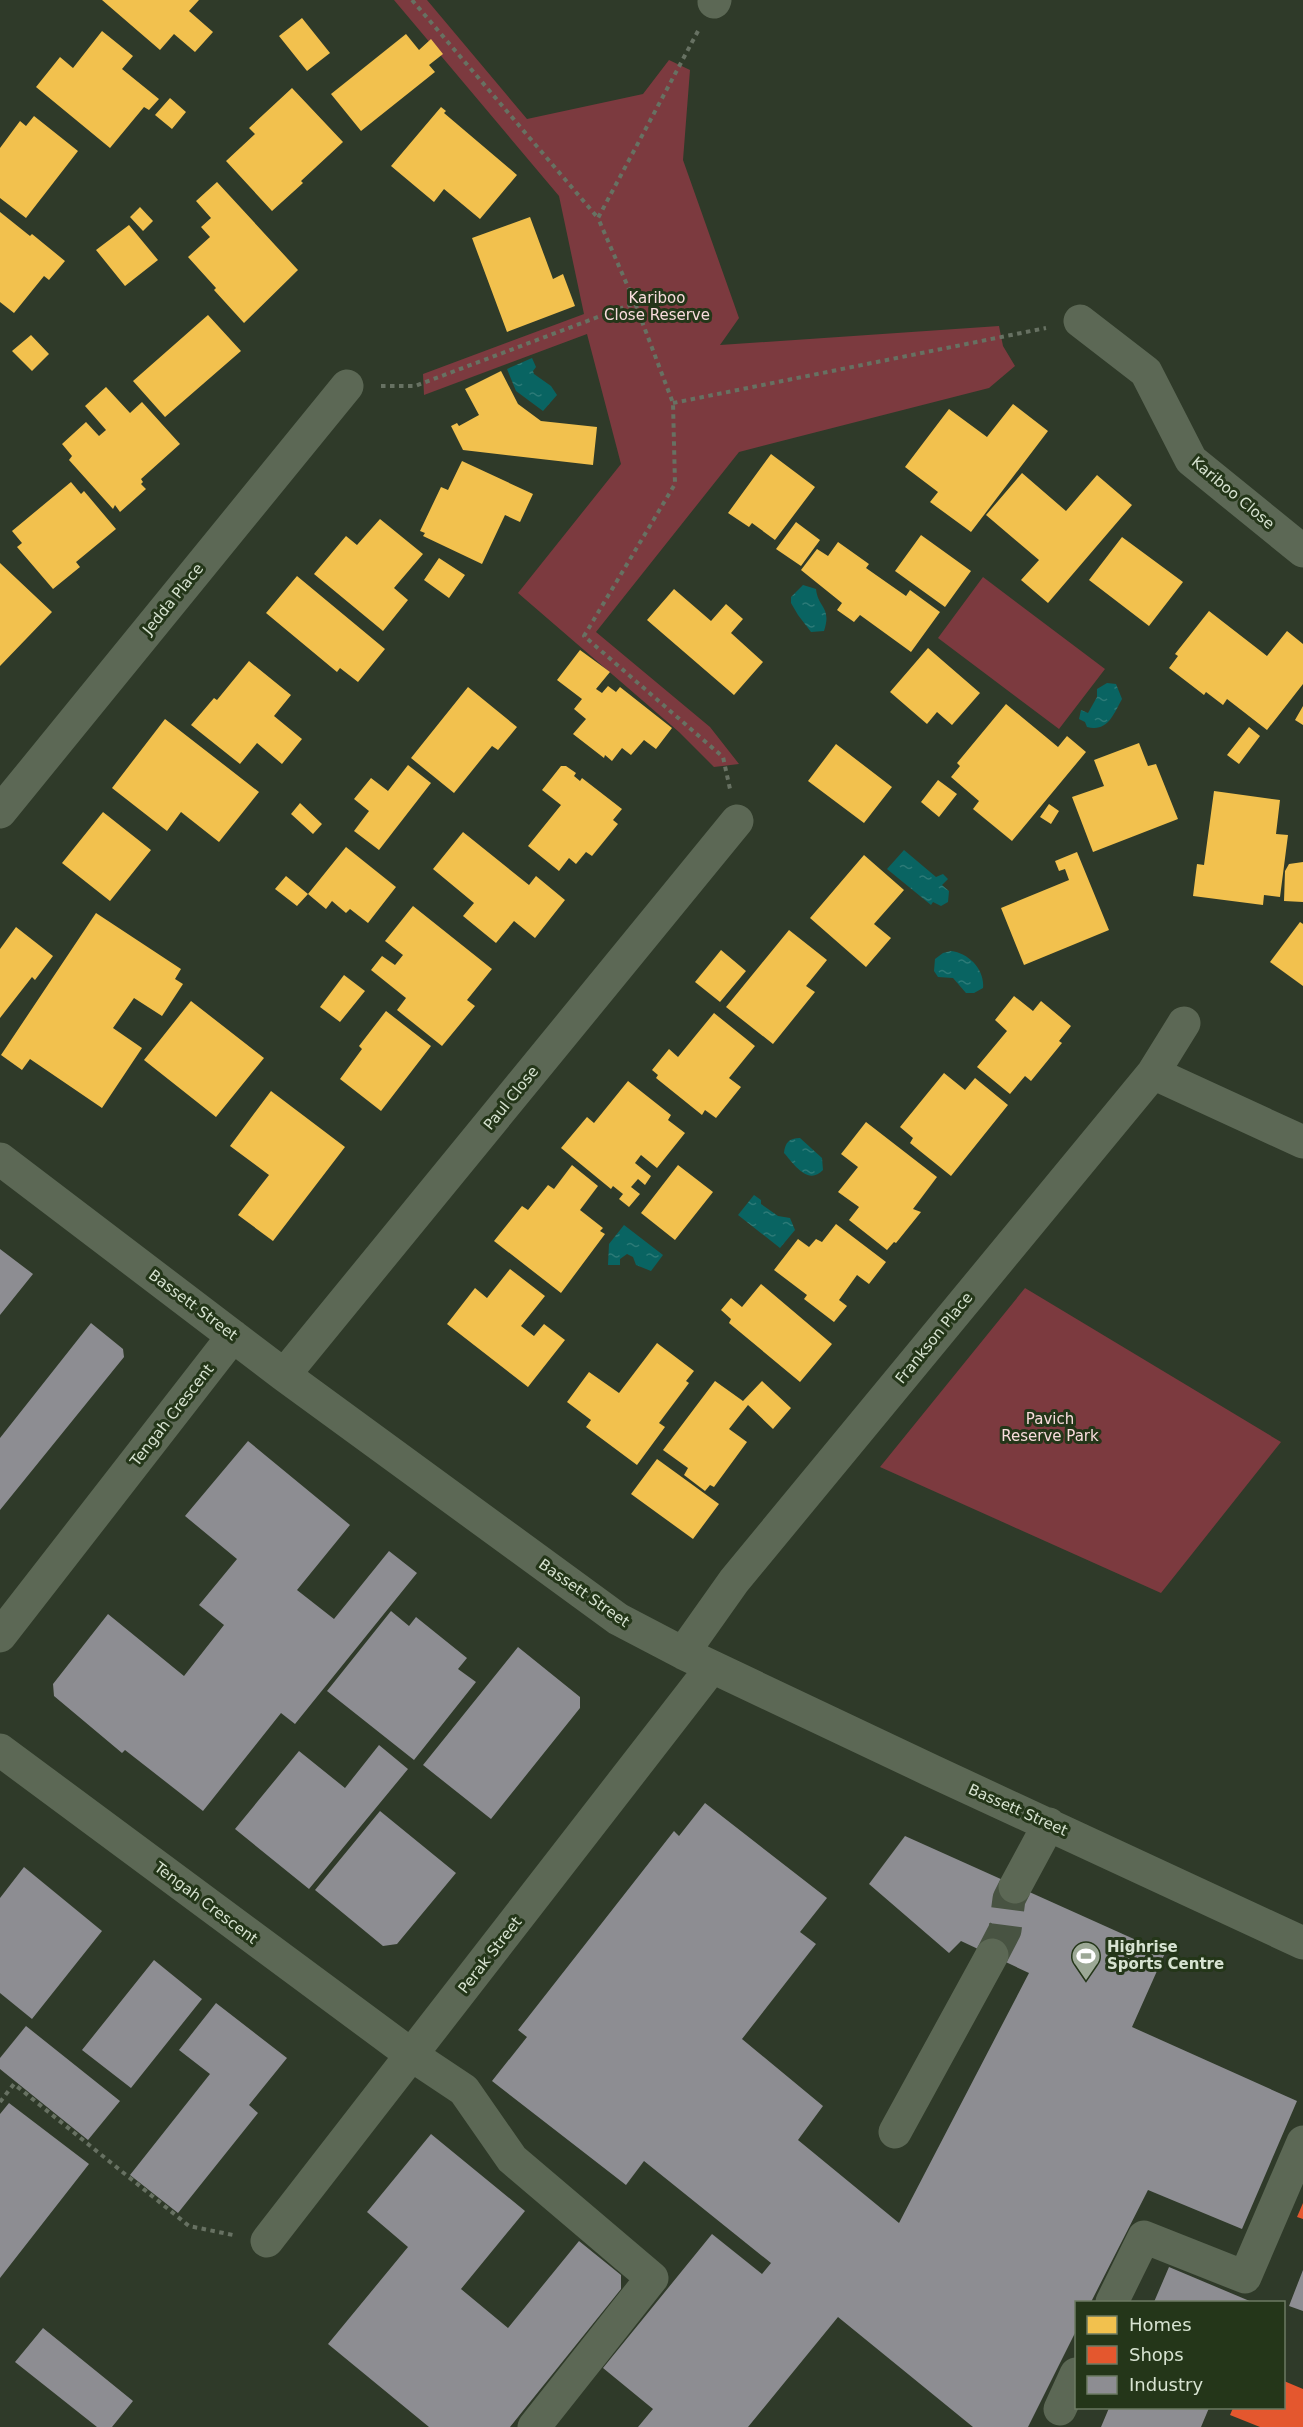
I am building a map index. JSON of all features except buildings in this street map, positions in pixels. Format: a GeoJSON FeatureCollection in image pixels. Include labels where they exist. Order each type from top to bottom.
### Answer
{"type":"FeatureCollection","features":[{"type":"Feature","properties":{"kind":"street","name":"Kariboo Close"},"geometry":{"type":"LineString","coordinates":[[1080,321],[1146,372],[1191,460],[1303,551]]}},
{"type":"Feature","properties":{"kind":"street","name":"Jedda Place"},"geometry":{"type":"LineString","coordinates":[[0,812],[347,386]]}},
{"type":"Feature","properties":{"kind":"street","name":"Paul Close"},"geometry":{"type":"LineString","coordinates":[[284,1375],[737,822]]}},
{"type":"Feature","properties":{"kind":"street","name":"Frankson Place"},"geometry":{"type":"LineString","coordinates":[[698,1660],[734,1581],[1153,1073],[1184,1023]]}},
{"type":"Feature","properties":{"kind":"street"},"geometry":{"type":"LineString","coordinates":[[1153,1073],[1303,1142]]}},
{"type":"Feature","properties":{"kind":"street","name":"Bassett Street"},"geometry":{"type":"LineString","coordinates":[[0,1159],[284,1375],[618,1619],[698,1660],[930,1770],[1303,1943]]}},
{"type":"Feature","properties":{"kind":"street","name":"Tengah Crescent"},"geometry":{"type":"LineString","coordinates":[[0,1636],[233,1336]]}},
{"type":"Feature","properties":{"kind":"street","name":"Perak Street"},"geometry":{"type":"LineString","coordinates":[[267,2241],[412,2056],[698,1660]]}},
{"type":"Feature","properties":{"kind":"street","name":"Tengah Crescent"},"geometry":{"type":"LineString","coordinates":[[0,1750],[412,2056],[464,2090],[512,2159],[652,2278],[534,2427]]}},
{"type":"Feature","properties":{"kind":"street"},"geometry":{"type":"LineString","coordinates":[[1015,1887],[1049,1824]]}},
{"type":"Feature","properties":{"kind":"street"},"geometry":{"type":"LineString","coordinates":[[895,2132],[992,1955]]}},
{"type":"Feature","properties":{"kind":"street"},"geometry":{"type":"LineString","coordinates":[[1112,2301],[1144,2237],[1245,2277],[1303,2142]]}},
{"type":"Feature","properties":{"kind":"street"},"geometry":{"type":"LineString","coordinates":[[1060,2409],[1075,2378]]}},
{"type":"Feature","properties":{"kind":"path"},"geometry":{"type":"LineString","coordinates":[[412,0],[598,218],[635,303],[673,403],[675,484],[584,636],[723,757],[737,822]]}},
{"type":"Feature","properties":{"kind":"path"},"geometry":{"type":"LineString","coordinates":[[598,218],[715,1]]}},
{"type":"Feature","properties":{"kind":"path"},"geometry":{"type":"LineString","coordinates":[[347,386],[414,386],[635,303]]}},
{"type":"Feature","properties":{"kind":"path"},"geometry":{"type":"LineString","coordinates":[[673,403],[1080,321]]}},
{"type":"Feature","properties":{"kind":"path"},"geometry":{"type":"LineString","coordinates":[[0,2102],[14,2084],[189,2226],[267,2241]]}},
{"type":"Feature","properties":{"kind":"green space","name":"Kariboo Close Reserve"},"geometry":{"type":"Polygon","coordinates":[[[394,0],[427,0],[527,119],[643,94],[669,60],[690,70],[683,160],[739,318],[720,345],[999,326],[1003,346],[1015,366],[989,388],[739,452],[596,632],[710,727],[739,764],[714,767],[679,732],[518,593],[621,464],[587,334],[424,395],[423,374],[584,314],[559,196],[394,0]]]}},
{"type":"Feature","properties":{"kind":"green space"},"geometry":{"type":"Polygon","coordinates":[[[983,577],[1105,669],[1059,729],[938,638],[983,577]]]}},
{"type":"Feature","properties":{"kind":"green space","name":"Pavich Reserve Park"},"geometry":{"type":"Polygon","coordinates":[[[1025,1288],[1281,1442],[1161,1593],[880,1467],[1025,1288]]]}},
{"type":"Feature","properties":{"kind":"water"},"geometry":{"type":"Polygon","coordinates":[[[532,358],[536,367],[534,374],[551,386],[557,395],[543,411],[516,391],[507,369],[532,358]]]}},
{"type":"Feature","properties":{"kind":"water"},"geometry":{"type":"Polygon","coordinates":[[[803,585],[816,589],[826,612],[824,631],[811,632],[791,603],[791,597],[803,585]]]}},
{"type":"Feature","properties":{"kind":"water"},"geometry":{"type":"Polygon","coordinates":[[[1107,683],[1116,684],[1122,699],[1105,725],[1087,727],[1085,722],[1079,719],[1081,710],[1088,713],[1097,697],[1097,689],[1107,683]]]}},
{"type":"Feature","properties":{"kind":"water"},"geometry":{"type":"Polygon","coordinates":[[[904,850],[936,877],[943,874],[948,879],[942,885],[949,891],[948,902],[941,906],[933,902],[931,905],[887,869],[904,850]]]}},
{"type":"Feature","properties":{"kind":"water"},"geometry":{"type":"Polygon","coordinates":[[[951,951],[970,959],[981,975],[983,988],[974,993],[966,993],[953,978],[938,977],[934,971],[935,959],[951,951]]]}},
{"type":"Feature","properties":{"kind":"water"},"geometry":{"type":"Polygon","coordinates":[[[800,1138],[822,1158],[823,1170],[812,1176],[802,1172],[784,1153],[788,1142],[800,1138]]]}},
{"type":"Feature","properties":{"kind":"water"},"geometry":{"type":"Polygon","coordinates":[[[754,1195],[761,1200],[761,1204],[778,1216],[790,1218],[795,1230],[780,1248],[738,1215],[754,1195]]]}},
{"type":"Feature","properties":{"kind":"water"},"geometry":{"type":"Polygon","coordinates":[[[624,1225],[663,1255],[651,1271],[636,1265],[633,1257],[627,1254],[620,1259],[620,1265],[608,1265],[609,1244],[624,1225]]]}},
{"type":"Feature","properties":{"kind":"tunnel"},"geometry":{"type":"LineString","coordinates":[[992,1955],[1005,1930],[1009,1899],[1015,1887]]}},
{"type":"Feature","properties":{"kind":"place","name":"Highrise Sports Centre"},"geometry":{"type":"Point","coordinates":[1086,1982]}}]}
